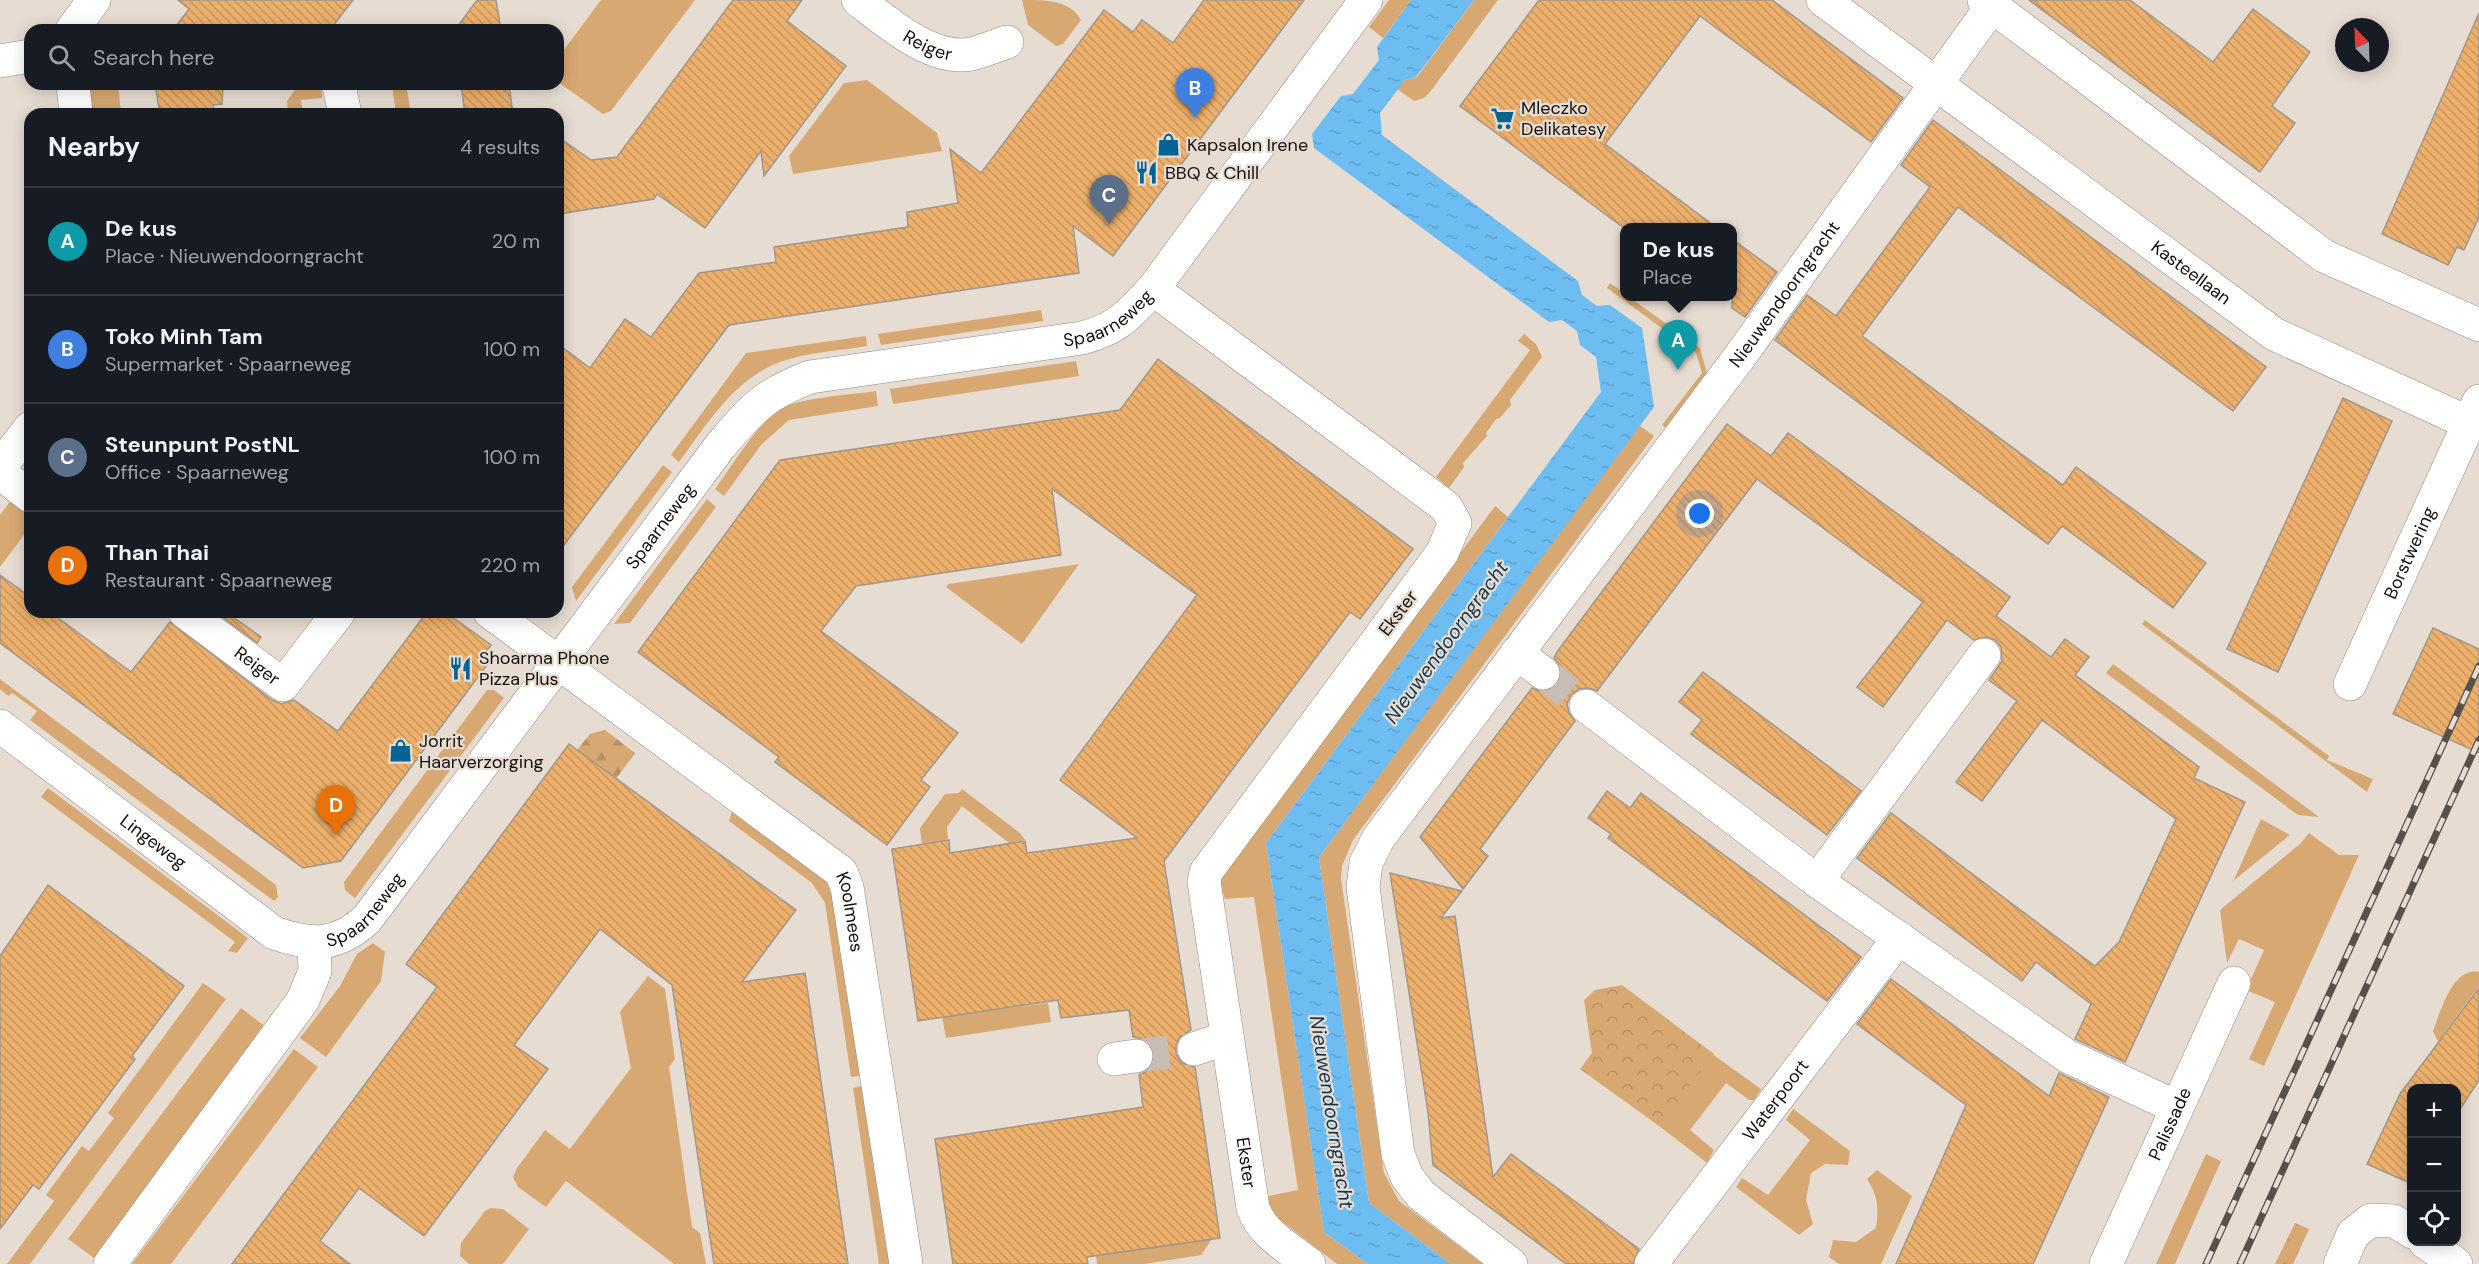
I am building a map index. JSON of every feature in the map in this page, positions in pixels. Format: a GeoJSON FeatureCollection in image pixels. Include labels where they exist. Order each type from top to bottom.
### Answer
{"type":"FeatureCollection","features":[{"type":"Feature","properties":{"kind":"street"},"geometry":{"type":"LineString","coordinates":[[76,24],[94,0]]}},
{"type":"Feature","properties":{"kind":"street","name":"Reiger"},"geometry":{"type":"LineString","coordinates":[[858,0],[900,32],[933,50],[969,55],[1007,42]]}},
{"type":"Feature","properties":{"kind":"street","name":"Spaarneweg"},"geometry":{"type":"LineString","coordinates":[[110,1264],[303,1000],[315,971],[314,943],[352,933],[367,919],[559,665],[721,445],[752,409],[777,390],[810,377],[1082,338],[1105,332],[1125,319],[1153,289],[1366,0]]}},
{"type":"Feature","properties":{"kind":"street","name":"Kasteellaan"},"geometry":{"type":"LineString","coordinates":[[1823,0],[2274,334],[2474,412]]}},
{"type":"Feature","properties":{"kind":"street"},"geometry":{"type":"LineString","coordinates":[[1936,84],[1988,3],[2324,256],[2479,325]]}},
{"type":"Feature","properties":{"kind":"street"},"geometry":{"type":"LineString","coordinates":[[0,61],[24,57]]}},
{"type":"Feature","properties":{"kind":"street","name":"Nieuwendoorngracht"},"geometry":{"type":"LineString","coordinates":[[1511,1264],[1421,1195],[1407,1177],[1398,1154],[1363,887],[1366,863],[1378,839],[1740,355],[1936,84]]}},
{"type":"Feature","properties":{"kind":"street"},"geometry":{"type":"LineString","coordinates":[[74,90],[75,108]]}},
{"type":"Feature","properties":{"kind":"street","name":"Ekster"},"geometry":{"type":"LineString","coordinates":[[1153,289],[1446,507],[1455,523],[1442,553],[1206,872],[1204,882],[1253,1208],[1257,1219],[1269,1233],[1310,1264]]}},
{"type":"Feature","properties":{"kind":"street","name":"Borstwering"},"geometry":{"type":"LineString","coordinates":[[2350,684],[2474,412]]}},
{"type":"Feature","properties":{"kind":"street"},"geometry":{"type":"LineString","coordinates":[[0,467],[24,436]]}},
{"type":"Feature","properties":{"kind":"street"},"geometry":{"type":"LineString","coordinates":[[0,473],[24,491]]}},
{"type":"Feature","properties":{"kind":"street","name":"Reiger"},"geometry":{"type":"LineString","coordinates":[[192,618],[283,686],[334,618]]}},
{"type":"Feature","properties":{"kind":"street"},"geometry":{"type":"LineString","coordinates":[[498,618],[559,665]]}},
{"type":"Feature","properties":{"kind":"street"},"geometry":{"type":"LineString","coordinates":[[1517,653],[1543,673]]}},
{"type":"Feature","properties":{"kind":"street"},"geometry":{"type":"LineString","coordinates":[[1817,881],[1984,655]]}},
{"type":"Feature","properties":{"kind":"street","name":"Koolmees"},"geometry":{"type":"LineString","coordinates":[[559,665],[731,788],[841,872],[849,899],[906,1264]]}},
{"type":"Feature","properties":{"kind":"street"},"geometry":{"type":"LineString","coordinates":[[1586,706],[1817,881],[2067,1056],[2176,1107]]}},
{"type":"Feature","properties":{"kind":"street","name":"Lingeweg"},"geometry":{"type":"LineString","coordinates":[[0,726],[274,933],[314,943]]}},
{"type":"Feature","properties":{"kind":"street","name":"Waterpoort"},"geometry":{"type":"LineString","coordinates":[[1651,1264],[1899,938]]}},
{"type":"Feature","properties":{"kind":"street","name":"Palissade"},"geometry":{"type":"LineString","coordinates":[[2106,1264],[2234,983]]}},
{"type":"Feature","properties":{"kind":"street"},"geometry":{"type":"LineString","coordinates":[[1194,1048],[1227,1038]]}},
{"type":"Feature","properties":{"kind":"street"},"geometry":{"type":"LineString","coordinates":[[2340,1264],[2353,1234],[2371,1220],[2394,1221],[2407,1229]]}},
{"type":"Feature","properties":{"kind":"street"},"geometry":{"type":"LineString","coordinates":[[2431,1246],[2456,1264]]}},
{"type":"Feature","properties":{"kind":"green space"},"geometry":{"type":"Polygon","coordinates":[[[601,0],[695,0],[611,111],[603,114],[564,86],[564,50],[601,0]]]}},
{"type":"Feature","properties":{"kind":"green space"},"geometry":{"type":"Polygon","coordinates":[[[1022,0],[1057,2],[1071,8],[1081,20],[1063,44],[1056,46],[1028,25],[1022,0]]]}},
{"type":"Feature","properties":{"kind":"green space"},"geometry":{"type":"Polygon","coordinates":[[[1389,0],[1411,0],[1383,38],[1369,27],[1389,0]]]}},
{"type":"Feature","properties":{"kind":"green space"},"geometry":{"type":"Polygon","coordinates":[[[1474,0],[1498,0],[1430,92],[1424,98],[1414,101],[1397,89],[1405,80],[1417,77],[1474,0]]]}},
{"type":"Feature","properties":{"kind":"green space"},"geometry":{"type":"Polygon","coordinates":[[[867,80],[937,133],[942,151],[793,174],[789,156],[844,83],[867,80]]]}},
{"type":"Feature","properties":{"kind":"green space"},"geometry":{"type":"Polygon","coordinates":[[[88,90],[119,90],[120,108],[90,108],[88,90]]]}},
{"type":"Feature","properties":{"kind":"green space"},"geometry":{"type":"Polygon","coordinates":[[[295,90],[321,90],[322,98],[301,100],[302,108],[288,108],[287,101],[295,90]]]}},
{"type":"Feature","properties":{"kind":"green space"},"geometry":{"type":"Polygon","coordinates":[[[393,90],[407,90],[410,108],[395,108],[393,90]]]}},
{"type":"Feature","properties":{"kind":"green space"},"geometry":{"type":"Polygon","coordinates":[[[1610,283],[1620,290],[1620,297],[1607,288],[1610,283]]]}},
{"type":"Feature","properties":{"kind":"green space"},"geometry":{"type":"Polygon","coordinates":[[[1625,301],[1635,301],[1700,348],[1707,373],[1666,428],[1662,425],[1702,373],[1696,353],[1625,301]]]}},
{"type":"Feature","properties":{"kind":"green space"},"geometry":{"type":"Polygon","coordinates":[[[1041,310],[1043,321],[881,345],[878,334],[1041,310]]]}},
{"type":"Feature","properties":{"kind":"green space"},"geometry":{"type":"Polygon","coordinates":[[[1524,334],[1536,344],[1542,357],[1510,400],[1511,405],[1500,418],[1496,419],[1486,433],[1487,436],[1463,463],[1464,467],[1449,488],[1436,477],[1530,350],[1518,341],[1524,334]]]}},
{"type":"Feature","properties":{"kind":"green space"},"geometry":{"type":"Polygon","coordinates":[[[866,336],[867,346],[801,356],[763,370],[735,391],[723,404],[679,462],[671,455],[746,353],[866,336]]]}},
{"type":"Feature","properties":{"kind":"green space"},"geometry":{"type":"Polygon","coordinates":[[[1076,361],[1079,376],[893,404],[890,389],[1076,361]]]}},
{"type":"Feature","properties":{"kind":"green space"},"geometry":{"type":"Polygon","coordinates":[[[876,391],[878,406],[789,420],[761,445],[724,496],[715,489],[759,428],[781,409],[813,399],[876,391]]]}},
{"type":"Feature","properties":{"kind":"green space"},"geometry":{"type":"Polygon","coordinates":[[[1639,425],[1654,436],[1353,840],[1342,866],[1341,879],[1384,1173],[1399,1201],[1483,1264],[1451,1264],[1369,1203],[1319,857],[1639,425]]]}},
{"type":"Feature","properties":{"kind":"green space"},"geometry":{"type":"Polygon","coordinates":[[[663,465],[672,472],[576,601],[572,587],[663,465]]]}},
{"type":"Feature","properties":{"kind":"green space"},"geometry":{"type":"Polygon","coordinates":[[[17,492],[24,497],[24,535],[0,567],[0,515],[17,492]]]}},
{"type":"Feature","properties":{"kind":"green space"},"geometry":{"type":"Polygon","coordinates":[[[707,499],[716,507],[630,623],[614,624],[707,499]]]}},
{"type":"Feature","properties":{"kind":"green space"},"geometry":{"type":"Polygon","coordinates":[[[1495,506],[1508,517],[1266,843],[1324,1232],[1368,1264],[1337,1264],[1270,1212],[1267,1199],[1269,1196],[1298,1190],[1254,897],[1225,899],[1220,883],[1222,875],[1495,506]]]}},
{"type":"Feature","properties":{"kind":"green space"},"geometry":{"type":"Polygon","coordinates":[[[1079,564],[1022,644],[946,587],[949,584],[1079,564]]]}},
{"type":"Feature","properties":{"kind":"green space"},"geometry":{"type":"Polygon","coordinates":[[[2145,620],[2329,756],[2327,760],[2373,779],[2367,792],[2142,624],[2145,620]]]}},
{"type":"Feature","properties":{"kind":"green space"},"geometry":{"type":"Polygon","coordinates":[[[2113,664],[2319,817],[2298,815],[2106,673],[2113,664]]]}},
{"type":"Feature","properties":{"kind":"green space"},"geometry":{"type":"Polygon","coordinates":[[[0,679],[276,885],[278,897],[274,901],[30,720],[37,711],[12,693],[8,696],[0,689],[0,679]]]}},
{"type":"Feature","properties":{"kind":"green space"},"geometry":{"type":"Polygon","coordinates":[[[487,690],[494,690],[504,698],[355,898],[345,890],[344,882],[487,690]]]}},
{"type":"Feature","properties":{"kind":"green space"},"geometry":{"type":"Polygon","coordinates":[[[605,730],[635,753],[616,779],[577,750],[590,734],[605,730]]]}},
{"type":"Feature","properties":{"kind":"green space"},"geometry":{"type":"Polygon","coordinates":[[[48,788],[248,938],[237,953],[228,951],[235,942],[41,797],[48,788]]]}},
{"type":"Feature","properties":{"kind":"green space"},"geometry":{"type":"Polygon","coordinates":[[[962,789],[1020,833],[1025,840],[1009,843],[962,806],[947,827],[948,841],[922,845],[920,828],[945,794],[959,793],[962,789]]]}},
{"type":"Feature","properties":{"kind":"green space"},"geometry":{"type":"Polygon","coordinates":[[[733,808],[832,883],[864,1075],[851,1077],[825,903],[812,883],[729,821],[733,808]]]}},
{"type":"Feature","properties":{"kind":"green space"},"geometry":{"type":"Polygon","coordinates":[[[2261,819],[2290,835],[2234,881],[2261,819]]]}},
{"type":"Feature","properties":{"kind":"green space"},"geometry":{"type":"Polygon","coordinates":[[[2309,833],[2339,855],[2359,855],[2264,1066],[2249,1059],[2275,1002],[2246,990],[2264,950],[2239,939],[2227,963],[2220,910],[2301,843],[2309,833]]]}},
{"type":"Feature","properties":{"kind":"green space"},"geometry":{"type":"Polygon","coordinates":[[[373,943],[385,952],[381,981],[326,1057],[300,1038],[340,986],[357,954],[373,943]]]}},
{"type":"Feature","properties":{"kind":"green space"},"geometry":{"type":"Polygon","coordinates":[[[2470,972],[2479,972],[2479,986],[2438,1042],[2433,1031],[2449,992],[2462,976],[2470,972]]]}},
{"type":"Feature","properties":{"kind":"green space"},"geometry":{"type":"Polygon","coordinates":[[[648,976],[665,989],[675,1059],[669,1067],[692,1227],[700,1233],[706,1264],[674,1264],[566,1181],[546,1207],[518,1187],[513,1177],[545,1130],[570,1149],[631,1068],[620,1012],[648,976]]]}},
{"type":"Feature","properties":{"kind":"green space"},"geometry":{"type":"Polygon","coordinates":[[[203,983],[226,999],[30,1264],[7,1264],[54,1201],[46,1195],[82,1146],[89,1151],[114,1118],[108,1113],[203,983]]]}},
{"type":"Feature","properties":{"kind":"green space"},"geometry":{"type":"Polygon","coordinates":[[[1622,985],[1714,1054],[1659,1126],[1580,1069],[1592,1053],[1584,1000],[1595,990],[1622,985]]]}},
{"type":"Feature","properties":{"kind":"green space"},"geometry":{"type":"Polygon","coordinates":[[[1048,1003],[1051,1022],[946,1038],[942,1016],[1048,1003]]]}},
{"type":"Feature","properties":{"kind":"green space"},"geometry":{"type":"Polygon","coordinates":[[[241,1008],[266,1027],[94,1258],[68,1239],[241,1008]]]}},
{"type":"Feature","properties":{"kind":"green space"},"geometry":{"type":"Polygon","coordinates":[[[1701,1046],[1761,1089],[1754,1100],[1749,1100],[1726,1083],[1690,1130],[1714,1150],[1707,1163],[1601,1081],[1701,1046]]]}},
{"type":"Feature","properties":{"kind":"green space"},"geometry":{"type":"Polygon","coordinates":[[[294,1049],[318,1067],[171,1264],[132,1264],[294,1049]]]}},
{"type":"Feature","properties":{"kind":"green space"},"geometry":{"type":"Polygon","coordinates":[[[866,1085],[892,1264],[879,1264],[853,1088],[866,1085]]]}},
{"type":"Feature","properties":{"kind":"green space"},"geometry":{"type":"Polygon","coordinates":[[[1793,1109],[1850,1151],[1848,1165],[1825,1164],[1811,1173],[1806,1200],[1813,1224],[1799,1235],[1736,1187],[1742,1178],[1768,1195],[1810,1140],[1786,1120],[1793,1109]]]}},
{"type":"Feature","properties":{"kind":"green space"},"geometry":{"type":"Polygon","coordinates":[[[2206,1154],[2221,1161],[2175,1264],[2156,1264],[2206,1154]]]}},
{"type":"Feature","properties":{"kind":"green space"},"geometry":{"type":"Polygon","coordinates":[[[1877,1170],[1912,1196],[1881,1264],[1839,1264],[1829,1257],[1833,1240],[1856,1242],[1876,1228],[1877,1203],[1867,1179],[1877,1170]]]}},
{"type":"Feature","properties":{"kind":"green space"},"geometry":{"type":"Polygon","coordinates":[[[490,1208],[503,1209],[529,1229],[503,1264],[469,1264],[460,1256],[461,1243],[485,1211],[490,1208]]]}},
{"type":"Feature","properties":{"kind":"green space"},"geometry":{"type":"Polygon","coordinates":[[[2295,1223],[2309,1229],[2293,1264],[2275,1264],[2295,1223]]]}},
{"type":"Feature","properties":{"kind":"green space"},"geometry":{"type":"Polygon","coordinates":[[[1212,1239],[1201,1255],[1144,1264],[1097,1264],[1096,1256],[1212,1239]]]}},
{"type":"Feature","properties":{"kind":"water"},"geometry":{"type":"Polygon","coordinates":[[[1411,0],[1474,0],[1416,77],[1405,80],[1380,113],[1382,135],[1578,281],[1582,295],[1597,306],[1610,305],[1642,328],[1654,407],[1319,857],[1369,1203],[1451,1264],[1368,1264],[1324,1232],[1266,843],[1601,392],[1596,357],[1580,345],[1577,331],[1562,320],[1549,322],[1314,148],[1312,134],[1341,96],[1353,94],[1379,60],[1377,47],[1411,0]]]}},
{"type":"Feature","properties":{"kind":"building"},"geometry":{"type":"Polygon","coordinates":[[[178,0],[353,0],[335,24],[178,24],[189,9],[178,0]]]}},
{"type":"Feature","properties":{"kind":"building"},"geometry":{"type":"Polygon","coordinates":[[[477,0],[496,0],[500,24],[459,24],[477,0]]]}},
{"type":"Feature","properties":{"kind":"building"},"geometry":{"type":"Polygon","coordinates":[[[733,0],[802,0],[787,21],[846,66],[764,176],[761,151],[705,228],[657,194],[654,199],[564,213],[564,141],[591,160],[617,157],[733,0]]]}},
{"type":"Feature","properties":{"kind":"building"},"geometry":{"type":"Polygon","coordinates":[[[1204,0],[1304,0],[1113,256],[1073,226],[1079,273],[729,325],[564,545],[564,348],[590,368],[625,319],[651,337],[699,273],[776,262],[774,247],[908,227],[907,212],[958,203],[950,149],[981,173],[1104,10],[1133,32],[1142,20],[1173,43],[1204,0]]]}},
{"type":"Feature","properties":{"kind":"building"},"geometry":{"type":"Polygon","coordinates":[[[1539,0],[1772,0],[1903,98],[1871,142],[1700,16],[1605,144],[1710,223],[1620,223],[1620,225],[1460,106],[1539,0]]]}},
{"type":"Feature","properties":{"kind":"building"},"geometry":{"type":"Polygon","coordinates":[[[2029,0],[2130,0],[2213,62],[2253,9],[2310,52],[2272,106],[2295,123],[2260,172],[2029,0]]]}},
{"type":"Feature","properties":{"kind":"building"},"geometry":{"type":"Polygon","coordinates":[[[2479,13],[2479,217],[2464,250],[2457,247],[2448,265],[2382,234],[2479,13]]]}},
{"type":"Feature","properties":{"kind":"building"},"geometry":{"type":"Polygon","coordinates":[[[156,90],[223,90],[222,104],[213,105],[214,108],[159,108],[156,90]]]}},
{"type":"Feature","properties":{"kind":"building"},"geometry":{"type":"Polygon","coordinates":[[[462,90],[510,90],[512,108],[464,108],[462,90]]]}},
{"type":"Feature","properties":{"kind":"building"},"geometry":{"type":"Polygon","coordinates":[[[1933,120],[2266,367],[2233,411],[1958,207],[1862,336],[2063,485],[2076,467],[2206,563],[2173,608],[2062,526],[2048,544],[1775,340],[1807,295],[1836,316],[1930,187],[1901,165],[1933,120]]]}},
{"type":"Feature","properties":{"kind":"building"},"geometry":{"type":"Polygon","coordinates":[[[1737,243],[1777,272],[1745,317],[1732,308],[1732,301],[1737,301],[1737,243]]]}},
{"type":"Feature","properties":{"kind":"building"},"geometry":{"type":"Polygon","coordinates":[[[1158,359],[1413,549],[1360,619],[1350,612],[1164,861],[1191,1030],[1180,1037],[1176,1045],[1176,1054],[1182,1063],[1195,1067],[1220,1238],[1087,1257],[1088,1264],[953,1264],[935,1139],[1143,1107],[1139,1075],[1153,1064],[1154,1053],[1150,1044],[1144,1039],[1133,1037],[1129,1010],[1061,1018],[1058,1000],[918,1021],[892,849],[949,840],[950,853],[1025,841],[1027,853],[1137,838],[1060,780],[1197,595],[1052,489],[1061,555],[856,586],[821,631],[958,733],[921,780],[930,787],[887,845],[775,762],[779,757],[638,652],[780,460],[1120,410],[1158,359]]]}},
{"type":"Feature","properties":{"kind":"building"},"geometry":{"type":"Polygon","coordinates":[[[2343,398],[2392,421],[2278,672],[2227,649],[2343,398]]]}},
{"type":"Feature","properties":{"kind":"building"},"geometry":{"type":"Polygon","coordinates":[[[1727,424],[1771,456],[1788,433],[2010,597],[1996,616],[2051,657],[2065,639],[2089,657],[2075,675],[2199,767],[2194,778],[2245,802],[2125,1062],[2075,1039],[2091,1004],[2036,962],[2022,981],[1857,858],[1891,813],[2095,966],[2119,942],[2176,819],[2042,720],[1982,801],[1956,782],[2017,701],[1989,680],[2002,661],[2001,647],[1995,640],[1987,637],[1974,640],[1947,620],[1883,707],[1857,687],[1923,602],[1757,479],[1597,691],[1589,688],[1579,689],[1571,695],[1567,704],[1569,713],[1575,721],[1480,849],[1488,856],[1463,889],[1420,837],[1532,688],[1540,691],[1550,690],[1558,684],[1562,675],[1560,665],[1554,658],[1557,652],[1727,424]]]}},
{"type":"Feature","properties":{"kind":"building"},"geometry":{"type":"Polygon","coordinates":[[[0,575],[24,593],[24,618],[58,618],[131,672],[170,622],[272,700],[281,704],[294,700],[338,731],[423,618],[453,618],[491,645],[480,660],[487,665],[341,861],[303,868],[0,643],[0,575]]]}},
{"type":"Feature","properties":{"kind":"building"},"geometry":{"type":"Polygon","coordinates":[[[224,618],[234,618],[261,637],[257,643],[224,618]]]}},
{"type":"Feature","properties":{"kind":"building"},"geometry":{"type":"Polygon","coordinates":[[[2433,628],[2479,649],[2479,753],[2393,714],[2433,628]]]}},
{"type":"Feature","properties":{"kind":"building"},"geometry":{"type":"Polygon","coordinates":[[[1703,672],[1861,791],[1827,835],[1691,734],[1702,720],[1679,702],[1703,672]]]}},
{"type":"Feature","properties":{"kind":"building"},"geometry":{"type":"Polygon","coordinates":[[[569,744],[796,910],[742,982],[805,973],[848,1264],[714,1264],[672,985],[600,929],[514,1045],[548,1069],[424,1236],[359,1188],[320,1241],[350,1264],[232,1264],[437,987],[406,964],[569,744]]]}},
{"type":"Feature","properties":{"kind":"building"},"geometry":{"type":"Polygon","coordinates":[[[1607,791],[1630,808],[1641,793],[1861,957],[1827,1001],[1608,838],[1611,834],[1588,818],[1607,791]]]}},
{"type":"Feature","properties":{"kind":"building"},"geometry":{"type":"Polygon","coordinates":[[[1390,873],[1462,891],[1441,918],[1455,916],[1493,1177],[1511,1154],[1639,1249],[1633,1264],[1566,1264],[1433,1165],[1428,1112],[1390,873]]]}},
{"type":"Feature","properties":{"kind":"building"},"geometry":{"type":"Polygon","coordinates":[[[48,885],[184,986],[132,1056],[135,1059],[39,1189],[33,1185],[0,1229],[0,956],[48,885]]]}},
{"type":"Feature","properties":{"kind":"building"},"geometry":{"type":"Polygon","coordinates":[[[1891,979],[2049,1096],[2059,1073],[2109,1097],[2033,1264],[1896,1264],[1966,1105],[1857,1024],[1891,979]]]}},
{"type":"Feature","properties":{"kind":"building"},"geometry":{"type":"Polygon","coordinates":[[[2479,988],[2479,1080],[2461,1108],[2461,1084],[2407,1084],[2479,988]]]}},
{"type":"Feature","properties":{"kind":"building"},"geometry":{"type":"Polygon","coordinates":[[[2407,1085],[2407,1182],[2367,1164],[2400,1094],[2407,1085]]]}},
{"type":"Feature","properties":{"kind":"tunnel"},"geometry":{"type":"LineString","coordinates":[[1543,673],[1586,706]]}},
{"type":"Feature","properties":{"kind":"tunnel"},"geometry":{"type":"LineString","coordinates":[[1136,1056],[1194,1049]]}},
{"type":"Feature","properties":{"kind":"railway"},"geometry":{"type":"LineString","coordinates":[[2206,1264],[2479,666]]}},
{"type":"Feature","properties":{"kind":"railway"},"geometry":{"type":"LineString","coordinates":[[2240,1264],[2479,740]]}},
{"type":"Feature","properties":{"kind":"place","name":"Toko Minh Tam"},"geometry":{"type":"Point","coordinates":[1195,118]}},
{"type":"Feature","properties":{"kind":"place","name":"Mleczko Delikatesy"},"geometry":{"type":"Point","coordinates":[1503,118]}},
{"type":"Feature","properties":{"kind":"place","name":"Kapsalon Irene"},"geometry":{"type":"Point","coordinates":[1169,145]}},
{"type":"Feature","properties":{"kind":"place","name":"BBQ & Chill"},"geometry":{"type":"Point","coordinates":[1147,173]}},
{"type":"Feature","properties":{"kind":"place","name":"Steunpunt PostNL"},"geometry":{"type":"Point","coordinates":[1109,225]}},
{"type":"Feature","properties":{"kind":"place","name":"De kus"},"geometry":{"type":"Point","coordinates":[1678,370]}},
{"type":"Feature","properties":{"kind":"place","name":"Shoarma Phone Pizza Plus"},"geometry":{"type":"Point","coordinates":[461,668]}},
{"type":"Feature","properties":{"kind":"place","name":"Jorrit Haarverzorging"},"geometry":{"type":"Point","coordinates":[401,751]}},
{"type":"Feature","properties":{"kind":"place","name":"Than Thai"},"geometry":{"type":"Point","coordinates":[336,835]}}]}
